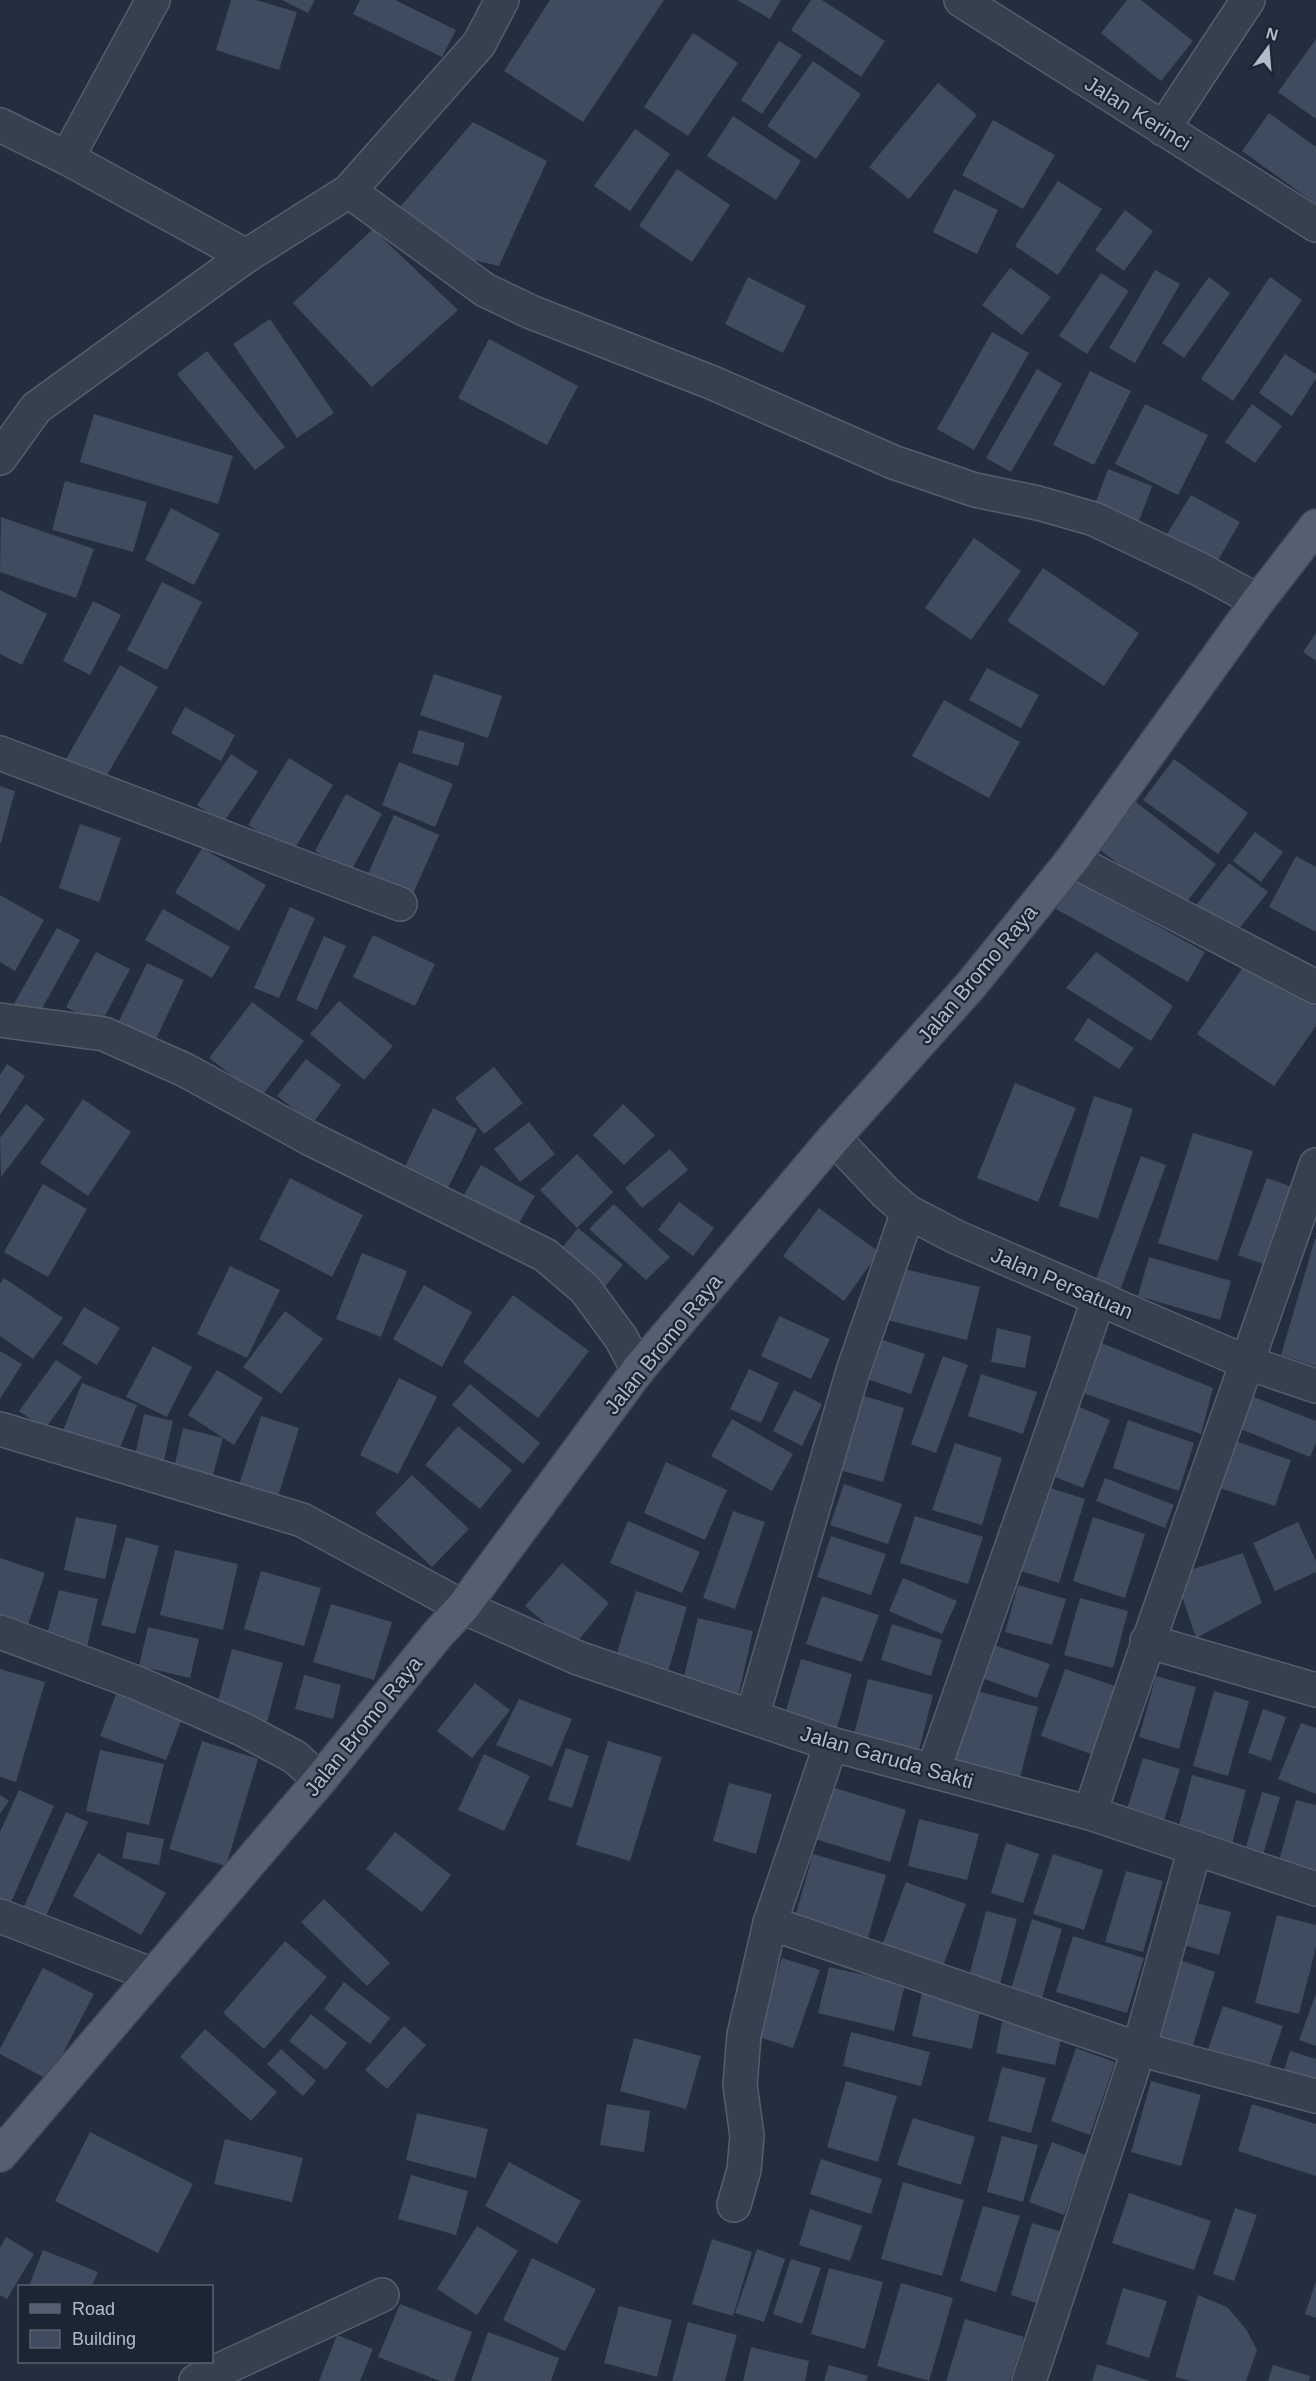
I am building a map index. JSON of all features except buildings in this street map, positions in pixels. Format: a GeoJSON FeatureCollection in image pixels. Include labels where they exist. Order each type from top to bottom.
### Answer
{"type":"FeatureCollection","features":[{"type":"Feature","properties":{"kind":"main road","name":"Jalan Bromo Raya"},"geometry":{"type":"LineString","coordinates":[[0,2155],[320,1780],[437,1635],[463,1608],[638,1370],[834,1138],[971,986],[1072,860],[1258,601],[1316,526]]}},
{"type":"Feature","properties":{"kind":"street"},"geometry":{"type":"LineString","coordinates":[[67,158],[153,0]]}},
{"type":"Feature","properties":{"kind":"street"},"geometry":{"type":"LineString","coordinates":[[0,458],[36,408],[246,256],[350,191],[479,44],[502,0]]}},
{"type":"Feature","properties":{"kind":"street","name":"Jalan Kerinci"},"geometry":{"type":"LineString","coordinates":[[961,0],[1316,225]]}},
{"type":"Feature","properties":{"kind":"street"},"geometry":{"type":"LineString","coordinates":[[1163,129],[1248,0]]}},
{"type":"Feature","properties":{"kind":"street"},"geometry":{"type":"LineString","coordinates":[[0,125],[67,158],[246,256]]}},
{"type":"Feature","properties":{"kind":"street"},"geometry":{"type":"LineString","coordinates":[[350,191],[485,290],[531,312],[713,383],[893,462],[975,490],[1038,503],[1094,519],[1199,569],[1258,601]]}},
{"type":"Feature","properties":{"kind":"street"},"geometry":{"type":"LineString","coordinates":[[0,753],[400,904]]}},
{"type":"Feature","properties":{"kind":"street"},"geometry":{"type":"LineString","coordinates":[[1072,860],[1316,987]]}},
{"type":"Feature","properties":{"kind":"street"},"geometry":{"type":"LineString","coordinates":[[0,1020],[104,1034],[185,1070],[309,1138],[545,1255],[585,1289],[621,1338],[638,1370]]}},
{"type":"Feature","properties":{"kind":"street","name":"Jalan Persatuan"},"geometry":{"type":"LineString","coordinates":[[834,1138],[885,1192],[908,1212],[1011,1262],[1248,1363],[1316,1386]]}},
{"type":"Feature","properties":{"kind":"street"},"geometry":{"type":"LineString","coordinates":[[1090,1813],[1147,1641],[1248,1363],[1316,1165]]}},
{"type":"Feature","properties":{"kind":"street"},"geometry":{"type":"LineString","coordinates":[[752,1717],[853,1371],[908,1212]]}},
{"type":"Feature","properties":{"kind":"street"},"geometry":{"type":"LineString","coordinates":[[933,1771],[1100,1298]]}},
{"type":"Feature","properties":{"kind":"street","name":"Jalan Garuda Sakti"},"geometry":{"type":"LineString","coordinates":[[0,1429],[302,1520],[463,1608],[578,1658],[831,1744],[1090,1813],[1316,1889]]}},
{"type":"Feature","properties":{"kind":"street"},"geometry":{"type":"LineString","coordinates":[[0,1632],[137,1683],[232,1725],[295,1757],[320,1780]]}},
{"type":"Feature","properties":{"kind":"street"},"geometry":{"type":"LineString","coordinates":[[1147,1641],[1316,1690]]}},
{"type":"Feature","properties":{"kind":"street"},"geometry":{"type":"LineString","coordinates":[[734,2205],[744,2170],[747,2136],[740,2085],[744,2035],[770,1923],[831,1744]]}},
{"type":"Feature","properties":{"kind":"street"},"geometry":{"type":"LineString","coordinates":[[1029,2381],[1139,2049],[1195,1848]]}},
{"type":"Feature","properties":{"kind":"street"},"geometry":{"type":"LineString","coordinates":[[0,1916],[153,1975]]}},
{"type":"Feature","properties":{"kind":"street"},"geometry":{"type":"LineString","coordinates":[[770,1923],[1139,2049],[1316,2096]]}},
{"type":"Feature","properties":{"kind":"street"},"geometry":{"type":"LineString","coordinates":[[196,2381],[382,2295]]}}]}
